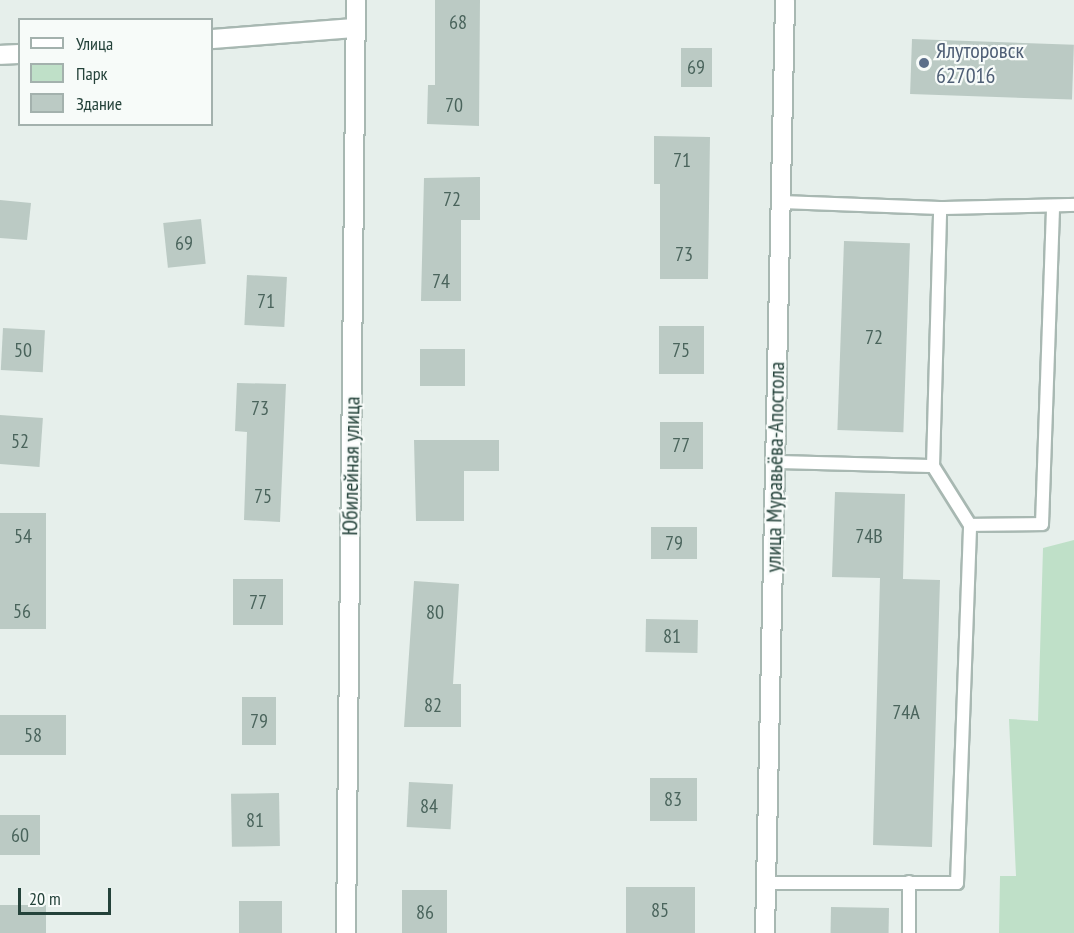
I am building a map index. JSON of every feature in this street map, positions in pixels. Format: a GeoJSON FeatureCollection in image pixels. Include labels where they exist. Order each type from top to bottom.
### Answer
{"type":"FeatureCollection","features":[{"type":"Feature","properties":{"kind":"street","name":"Юбилейная улица"},"geometry":{"type":"LineString","coordinates":[[346,933],[356,0]]}},
{"type":"Feature","properties":{"kind":"street","name":"улица Муравьёва-Апостола"},"geometry":{"type":"LineString","coordinates":[[765,933],[785,0]]}},
{"type":"Feature","properties":{"kind":"street"},"geometry":{"type":"LineString","coordinates":[[213,39],[355,28]]}},
{"type":"Feature","properties":{"kind":"street"},"geometry":{"type":"LineString","coordinates":[[0,55],[18,54]]}},
{"type":"Feature","properties":{"kind":"lane"},"geometry":{"type":"LineString","coordinates":[[781,202],[940,207],[1074,205]]}},
{"type":"Feature","properties":{"kind":"lane"},"geometry":{"type":"LineString","coordinates":[[970,525],[1042,524],[1053,206]]}},
{"type":"Feature","properties":{"kind":"lane"},"geometry":{"type":"LineString","coordinates":[[766,883],[957,883],[970,525],[933,466],[940,207]]}},
{"type":"Feature","properties":{"kind":"lane"},"geometry":{"type":"LineString","coordinates":[[775,462],[933,466]]}},
{"type":"Feature","properties":{"kind":"lane"},"geometry":{"type":"LineString","coordinates":[[909,882],[909,933]]}},
{"type":"Feature","properties":{"kind":"green space"},"geometry":{"type":"Polygon","coordinates":[[[1074,540],[1074,933],[999,933],[1000,876],[1016,876],[1009,719],[1038,721],[1043,548],[1074,540]]]}},
{"type":"Feature","properties":{"kind":"building"},"geometry":{"type":"Polygon","coordinates":[[[435,0],[480,0],[479,126],[427,124],[428,85],[435,85],[435,0]]]}},
{"type":"Feature","properties":{"kind":"building"},"geometry":{"type":"Polygon","coordinates":[[[912,39],[1074,45],[1072,100],[910,94],[912,39]]]}},
{"type":"Feature","properties":{"kind":"building"},"geometry":{"type":"Polygon","coordinates":[[[681,48],[712,48],[712,87],[681,87],[681,48]]]}},
{"type":"Feature","properties":{"kind":"building"},"geometry":{"type":"Polygon","coordinates":[[[654,136],[710,137],[708,279],[660,279],[660,184],[654,184],[654,136]]]}},
{"type":"Feature","properties":{"kind":"building"},"geometry":{"type":"Polygon","coordinates":[[[480,177],[480,220],[461,220],[461,301],[421,301],[424,178],[480,177]]]}},
{"type":"Feature","properties":{"kind":"building"},"geometry":{"type":"Polygon","coordinates":[[[0,200],[31,203],[27,240],[0,238],[0,200]]]}},
{"type":"Feature","properties":{"kind":"building"},"geometry":{"type":"Polygon","coordinates":[[[201,219],[206,264],[168,268],[163,223],[201,219]]]}},
{"type":"Feature","properties":{"kind":"building"},"geometry":{"type":"Polygon","coordinates":[[[844,241],[910,243],[903,432],[837,430],[844,241]]]}},
{"type":"Feature","properties":{"kind":"building"},"geometry":{"type":"Polygon","coordinates":[[[247,275],[287,277],[284,327],[244,325],[247,275]]]}},
{"type":"Feature","properties":{"kind":"building"},"geometry":{"type":"Polygon","coordinates":[[[659,326],[704,326],[704,374],[659,374],[659,326]]]}},
{"type":"Feature","properties":{"kind":"building"},"geometry":{"type":"Polygon","coordinates":[[[3,328],[45,330],[43,372],[1,370],[3,328]]]}},
{"type":"Feature","properties":{"kind":"building"},"geometry":{"type":"Polygon","coordinates":[[[420,349],[465,349],[465,386],[420,386],[420,349]]]}},
{"type":"Feature","properties":{"kind":"building"},"geometry":{"type":"Polygon","coordinates":[[[237,383],[286,384],[280,522],[244,520],[247,432],[235,431],[237,383]]]}},
{"type":"Feature","properties":{"kind":"building"},"geometry":{"type":"Polygon","coordinates":[[[0,415],[43,418],[39,467],[0,464],[0,415]]]}},
{"type":"Feature","properties":{"kind":"building"},"geometry":{"type":"Polygon","coordinates":[[[660,422],[703,422],[703,469],[660,469],[660,422]]]}},
{"type":"Feature","properties":{"kind":"building"},"geometry":{"type":"Polygon","coordinates":[[[414,440],[499,440],[499,471],[464,471],[464,521],[416,521],[414,440]]]}},
{"type":"Feature","properties":{"kind":"building"},"geometry":{"type":"Polygon","coordinates":[[[835,492],[905,494],[903,579],[940,580],[932,847],[873,845],[880,578],[832,577],[835,492]]]}},
{"type":"Feature","properties":{"kind":"building"},"geometry":{"type":"Polygon","coordinates":[[[0,513],[46,513],[46,629],[0,629],[0,513]]]}},
{"type":"Feature","properties":{"kind":"building"},"geometry":{"type":"Polygon","coordinates":[[[651,527],[697,527],[697,559],[651,559],[651,527]]]}},
{"type":"Feature","properties":{"kind":"building"},"geometry":{"type":"Polygon","coordinates":[[[233,579],[283,579],[283,625],[233,625],[233,579]]]}},
{"type":"Feature","properties":{"kind":"building"},"geometry":{"type":"Polygon","coordinates":[[[414,581],[459,584],[453,684],[461,684],[461,727],[404,727],[414,581]]]}},
{"type":"Feature","properties":{"kind":"building"},"geometry":{"type":"Polygon","coordinates":[[[646,619],[698,620],[697,653],[645,652],[646,619]]]}},
{"type":"Feature","properties":{"kind":"building"},"geometry":{"type":"Polygon","coordinates":[[[242,697],[276,697],[276,745],[242,745],[242,697]]]}},
{"type":"Feature","properties":{"kind":"building"},"geometry":{"type":"Polygon","coordinates":[[[0,715],[66,715],[66,755],[0,755],[0,715]]]}},
{"type":"Feature","properties":{"kind":"building"},"geometry":{"type":"Polygon","coordinates":[[[650,778],[697,778],[697,821],[650,821],[650,778]]]}},
{"type":"Feature","properties":{"kind":"building"},"geometry":{"type":"Polygon","coordinates":[[[409,782],[453,784],[451,829],[407,827],[409,782]]]}},
{"type":"Feature","properties":{"kind":"building"},"geometry":{"type":"Polygon","coordinates":[[[279,793],[280,846],[232,847],[231,794],[279,793]]]}},
{"type":"Feature","properties":{"kind":"building"},"geometry":{"type":"Polygon","coordinates":[[[0,815],[40,815],[40,855],[0,855],[0,815]]]}},
{"type":"Feature","properties":{"kind":"building"},"geometry":{"type":"Polygon","coordinates":[[[626,887],[695,887],[695,933],[626,933],[626,887]]]}},
{"type":"Feature","properties":{"kind":"building"},"geometry":{"type":"Polygon","coordinates":[[[402,890],[447,890],[447,933],[402,933],[402,890]]]}},
{"type":"Feature","properties":{"kind":"building"},"geometry":{"type":"Polygon","coordinates":[[[239,901],[282,901],[282,933],[239,933],[239,901]]]}},
{"type":"Feature","properties":{"kind":"building"},"geometry":{"type":"Polygon","coordinates":[[[0,905],[46,905],[46,933],[0,933],[0,905]]]}},
{"type":"Feature","properties":{"kind":"building"},"geometry":{"type":"Polygon","coordinates":[[[831,907],[889,908],[889,933],[831,933],[831,907]]]}},
{"type":"Feature","properties":{"kind":"place","name":"Ялуторовск 627016"},"geometry":{"type":"Point","coordinates":[924,63]}}]}
